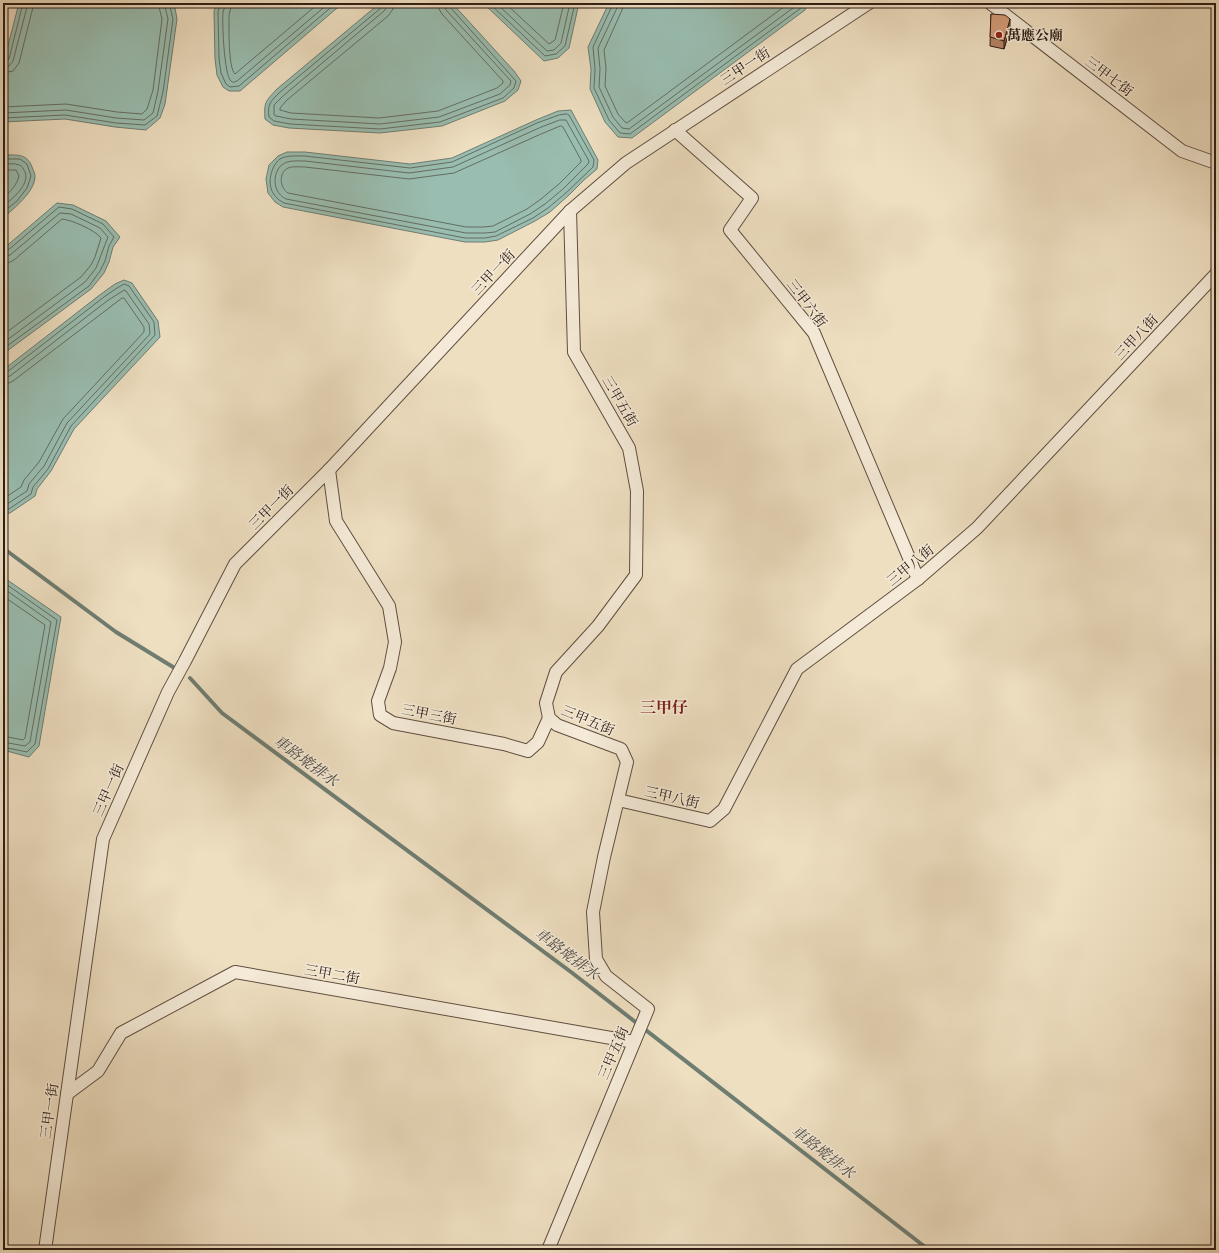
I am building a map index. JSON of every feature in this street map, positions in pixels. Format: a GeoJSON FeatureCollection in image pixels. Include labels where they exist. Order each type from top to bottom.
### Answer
{"type":"FeatureCollection","features":[{"type":"Feature","properties":{"kind":"street","name":"三甲一街"},"geometry":{"type":"LineString","coordinates":[[45,1250],[102,839],[168,692],[235,564],[329,470],[570,211],[626,163],[869,3]]}},
{"type":"Feature","properties":{"kind":"street","name":"三甲七街"},"geometry":{"type":"LineString","coordinates":[[990,3],[1182,151],[1216,163]]}},
{"type":"Feature","properties":{"kind":"street","name":"三甲六街"},"geometry":{"type":"LineString","coordinates":[[675,130],[752,198],[730,230],[814,333],[918,579]]}},
{"type":"Feature","properties":{"kind":"street","name":"三甲五街"},"geometry":{"type":"LineString","coordinates":[[548,1250],[648,1009],[606,976],[596,959],[593,912],[604,857],[627,762],[621,749],[557,725],[549,718],[546,704],[556,672],[598,626],[636,575],[637,491],[630,448],[574,352],[570,211]]}},
{"type":"Feature","properties":{"kind":"street","name":"三甲八街"},"geometry":{"type":"LineString","coordinates":[[618,800],[710,821],[724,809],[797,669],[918,579],[977,528],[1216,274]]}},
{"type":"Feature","properties":{"kind":"street","name":"三甲三街"},"geometry":{"type":"LineString","coordinates":[[329,470],[336,521],[389,606],[395,642],[390,668],[378,701],[380,715],[393,722],[504,744],[528,751],[538,742],[549,718]]}},
{"type":"Feature","properties":{"kind":"street","name":"三甲二街"},"geometry":{"type":"LineString","coordinates":[[66,1094],[98,1071],[121,1033],[235,972],[634,1042]]}},
{"type":"Feature","properties":{"kind":"water"},"geometry":{"type":"Polygon","coordinates":[[[19,3],[172,3],[175,8],[177,19],[165,104],[160,118],[146,130],[65,119],[3,122],[3,65],[19,3]]]}},
{"type":"Feature","properties":{"kind":"water"},"geometry":{"type":"Polygon","coordinates":[[[217,3],[343,3],[240,91],[229,91],[223,87],[217,75],[215,59],[214,11],[217,3]]]}},
{"type":"Feature","properties":{"kind":"water"},"geometry":{"type":"Polygon","coordinates":[[[380,3],[452,3],[514,71],[521,81],[518,90],[505,101],[442,126],[380,133],[289,128],[273,125],[265,119],[266,102],[277,89],[380,3]]]}},
{"type":"Feature","properties":{"kind":"water"},"geometry":{"type":"Polygon","coordinates":[[[483,3],[579,3],[569,48],[558,58],[544,61],[483,3]]]}},
{"type":"Feature","properties":{"kind":"water"},"geometry":{"type":"Polygon","coordinates":[[[609,3],[807,3],[805,10],[632,138],[618,137],[605,122],[590,89],[591,69],[588,47],[609,3]]]}},
{"type":"Feature","properties":{"kind":"water"},"geometry":{"type":"Polygon","coordinates":[[[571,110],[598,160],[597,169],[550,212],[498,240],[485,242],[465,242],[283,207],[275,202],[268,193],[266,179],[269,165],[278,156],[287,152],[305,152],[410,164],[452,158],[558,111],[571,110]]]}},
{"type":"Feature","properties":{"kind":"water"},"geometry":{"type":"Polygon","coordinates":[[[3,155],[17,155],[24,157],[30,162],[35,176],[32,188],[28,194],[3,218],[3,155]]]}},
{"type":"Feature","properties":{"kind":"water"},"geometry":{"type":"Polygon","coordinates":[[[57,203],[73,205],[106,221],[120,237],[113,247],[104,273],[91,289],[3,354],[3,249],[57,203]]]}},
{"type":"Feature","properties":{"kind":"water"},"geometry":{"type":"Polygon","coordinates":[[[124,280],[132,283],[158,321],[160,337],[74,429],[51,471],[37,489],[35,496],[10,513],[3,514],[3,370],[101,294],[115,284],[124,280]]]}},
{"type":"Feature","properties":{"kind":"water"},"geometry":{"type":"Polygon","coordinates":[[[3,577],[61,617],[39,746],[29,757],[3,750],[3,577]]]}},
{"type":"Feature","properties":{"kind":"building","name":"萬應公廟"},"geometry":{"type":"Polygon","coordinates":[[[991,14],[1005,15],[1010,19],[1004,41],[990,37],[991,14]]]}},
{"type":"Feature","properties":{"kind":"waterway","name":"車路墘排水"},"geometry":{"type":"LineString","coordinates":[[3,548],[116,632],[173,667]]}},
{"type":"Feature","properties":{"kind":"waterway","name":"車路墘排水"},"geometry":{"type":"LineString","coordinates":[[190,678],[222,713],[571,972],[929,1250]]}},
{"type":"Feature","properties":{"kind":"place","name":"萬應公廟"},"geometry":{"type":"Point","coordinates":[999,35]}},
{"type":"Feature","properties":{"kind":"district","name":"三甲仔"},"geometry":{"type":"Point","coordinates":[664,707]}}]}
